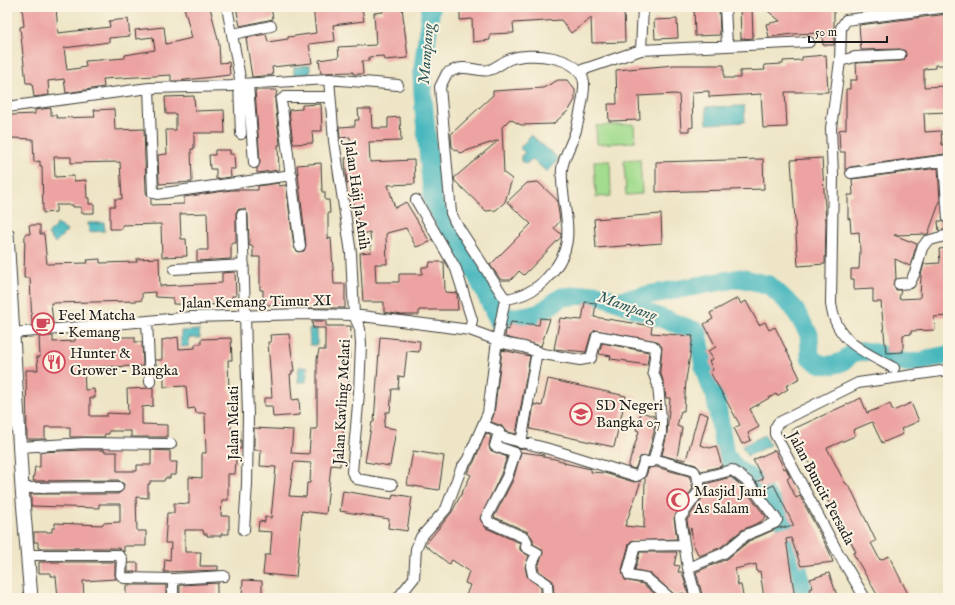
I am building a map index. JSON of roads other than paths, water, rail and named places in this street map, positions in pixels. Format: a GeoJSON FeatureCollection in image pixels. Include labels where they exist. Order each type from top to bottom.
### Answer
{"type":"FeatureCollection","features":[{"type":"Feature","properties":{"kind":"street"},"geometry":{"type":"LineString","coordinates":[[227,7],[240,78],[244,84],[254,163]]}},
{"type":"Feature","properties":{"kind":"street"},"geometry":{"type":"LineString","coordinates":[[641,50],[642,7]]}},
{"type":"Feature","properties":{"kind":"street"},"geometry":{"type":"LineString","coordinates":[[725,7],[727,46]]}},
{"type":"Feature","properties":{"kind":"street"},"geometry":{"type":"LineString","coordinates":[[894,368],[852,344],[840,332],[832,315],[830,304],[833,174],[831,128],[840,61],[841,28],[846,20],[948,7]]}},
{"type":"Feature","properties":{"kind":"street"},"geometry":{"type":"LineString","coordinates":[[233,34],[271,26]]}},
{"type":"Feature","properties":{"kind":"street"},"geometry":{"type":"LineString","coordinates":[[579,71],[641,50],[809,42]]}},
{"type":"Feature","properties":{"kind":"street"},"geometry":{"type":"LineString","coordinates":[[398,598],[414,578],[416,549],[421,537],[446,509],[461,469],[468,459],[483,425],[491,401],[496,338],[504,304],[451,213],[440,87],[447,73],[461,68],[487,70],[496,68],[510,59],[541,55],[555,58],[579,71],[584,82],[576,131],[567,149],[562,170],[562,183],[567,216],[566,252],[556,269],[544,281],[525,295],[504,304]]}},
{"type":"Feature","properties":{"kind":"street"},"geometry":{"type":"LineString","coordinates":[[840,61],[855,57],[900,55]]}},
{"type":"Feature","properties":{"kind":"street"},"geometry":{"type":"LineString","coordinates":[[7,107],[149,88],[232,86],[329,79],[398,85]]}},
{"type":"Feature","properties":{"kind":"street","name":"Jalan Haji Ja Anih"},"geometry":{"type":"LineString","coordinates":[[329,79],[334,141],[351,253],[354,316]]}},
{"type":"Feature","properties":{"kind":"street"},"geometry":{"type":"LineString","coordinates":[[241,134],[244,84]]}},
{"type":"Feature","properties":{"kind":"street"},"geometry":{"type":"LineString","coordinates":[[149,88],[153,193],[156,194],[292,176]]}},
{"type":"Feature","properties":{"kind":"street"},"geometry":{"type":"LineString","coordinates":[[300,246],[281,100],[285,97],[325,97]]}},
{"type":"Feature","properties":{"kind":"street"},"geometry":{"type":"LineString","coordinates":[[850,174],[946,160],[948,219]]}},
{"type":"Feature","properties":{"kind":"street"},"geometry":{"type":"LineString","coordinates":[[416,200],[456,269],[472,320],[474,332]]}},
{"type":"Feature","properties":{"kind":"street","name":"Jalan Melati"},"geometry":{"type":"LineString","coordinates":[[242,215],[247,355],[248,454],[244,530]]}},
{"type":"Feature","properties":{"kind":"street"},"geometry":{"type":"LineString","coordinates":[[7,234],[13,333],[11,348],[31,598]]}},
{"type":"Feature","properties":{"kind":"street"},"geometry":{"type":"LineString","coordinates":[[899,284],[910,283],[916,270],[922,248],[927,241],[948,235]]}},
{"type":"Feature","properties":{"kind":"street"},"geometry":{"type":"LineString","coordinates":[[174,269],[244,265]]}},
{"type":"Feature","properties":{"kind":"street","name":"Jalan Kemang Timur XI"},"geometry":{"type":"LineString","coordinates":[[13,333],[192,317],[305,314],[354,316],[474,332],[543,354],[586,360],[591,358],[595,337],[599,336],[653,346],[656,349],[653,372],[658,385],[661,420],[661,433],[654,459]]}},
{"type":"Feature","properties":{"kind":"street","name":"Jalan Kavling Melati"},"geometry":{"type":"LineString","coordinates":[[354,316],[360,329],[361,344],[359,393],[352,472],[357,479],[392,485]]}},
{"type":"Feature","properties":{"kind":"street"},"geometry":{"type":"LineString","coordinates":[[147,321],[150,382]]}},
{"type":"Feature","properties":{"kind":"street"},"geometry":{"type":"LineString","coordinates":[[521,443],[537,351]]}},
{"type":"Feature","properties":{"kind":"street","name":"Jalan Buncit Persada"},"geometry":{"type":"LineString","coordinates":[[865,598],[833,544],[775,434],[775,428],[778,423],[858,382],[948,370]]}},
{"type":"Feature","properties":{"kind":"street"},"geometry":{"type":"LineString","coordinates":[[483,425],[497,430],[498,436],[495,446],[515,453],[507,477],[486,518],[489,522],[525,538],[527,542],[526,548],[537,553],[531,568],[533,575],[547,584],[548,598]]}},
{"type":"Feature","properties":{"kind":"street"},"geometry":{"type":"LineString","coordinates":[[498,436],[553,450],[636,476],[640,474],[644,462],[652,462],[654,459],[694,471],[698,479],[700,490],[680,518],[688,568],[696,598]]}},
{"type":"Feature","properties":{"kind":"street"},"geometry":{"type":"LineString","coordinates":[[20,447],[84,443],[171,444]]}},
{"type":"Feature","properties":{"kind":"street"},"geometry":{"type":"LineString","coordinates":[[688,568],[724,553],[746,535],[775,523],[777,520],[748,482],[732,470],[698,479]]}},
{"type":"Feature","properties":{"kind":"street"},"geometry":{"type":"LineString","coordinates":[[22,488],[118,487]]}},
{"type":"Feature","properties":{"kind":"street"},"geometry":{"type":"LineString","coordinates":[[670,598],[646,578],[630,576],[628,572],[635,546],[684,545]]}},
{"type":"Feature","properties":{"kind":"street"},"geometry":{"type":"LineString","coordinates":[[28,555],[118,555],[122,559],[121,575],[124,578],[224,576]]}},
{"type":"Feature","properties":{"kind":"street"},"geometry":{"type":"LineString","coordinates":[[173,578],[173,598]]}},
{"type":"Feature","properties":{"kind":"water"},"geometry":{"type":"Polygon","coordinates":[[[310,65],[310,74],[294,75],[294,67],[310,65]]]}},
{"type":"Feature","properties":{"kind":"water"},"geometry":{"type":"Polygon","coordinates":[[[744,106],[745,122],[707,124],[706,107],[744,106]]]}},
{"type":"Feature","properties":{"kind":"water"},"geometry":{"type":"Polygon","coordinates":[[[531,135],[559,159],[547,172],[532,159],[526,164],[521,161],[521,156],[525,153],[520,148],[531,135]]]}},
{"type":"Feature","properties":{"kind":"water"},"geometry":{"type":"Polygon","coordinates":[[[88,223],[104,223],[105,231],[89,232],[88,223]]]}},
{"type":"Feature","properties":{"kind":"water"},"geometry":{"type":"Polygon","coordinates":[[[57,224],[67,231],[55,243],[48,235],[57,224]]]}},
{"type":"Feature","properties":{"kind":"water"},"geometry":{"type":"Polygon","coordinates":[[[309,329],[317,329],[317,345],[310,345],[309,329]]]}},
{"type":"Feature","properties":{"kind":"water"},"geometry":{"type":"Polygon","coordinates":[[[199,330],[200,338],[189,338],[189,346],[181,347],[181,331],[199,330]]]}},
{"type":"Feature","properties":{"kind":"water"},"geometry":{"type":"Polygon","coordinates":[[[299,367],[308,367],[306,382],[298,382],[299,367]]]}},
{"type":"Feature","properties":{"kind":"water"},"geometry":{"type":"Polygon","coordinates":[[[765,435],[770,445],[747,456],[742,446],[765,435]]]}},
{"type":"Feature","properties":{"kind":"waterway","name":"Mampang"},"geometry":{"type":"LineString","coordinates":[[431,7],[422,76],[433,201],[450,232],[464,249],[498,319],[538,314],[562,297],[597,294],[698,332],[704,367],[708,381],[715,394],[725,455],[739,471],[755,481],[782,516],[792,538],[804,598]]}},
{"type":"Feature","properties":{"kind":"waterway"},"geometry":{"type":"LineString","coordinates":[[615,301],[740,278],[769,285],[793,307],[809,334],[810,357],[822,364],[830,365],[839,363],[844,361],[851,354],[863,351],[875,353],[896,361],[909,363],[920,362],[948,355]]}},
{"type":"Feature","properties":{"kind":"place","name":"Feel Matcha - Kemang"},"geometry":{"type":"Point","coordinates":[43,324]}},
{"type":"Feature","properties":{"kind":"place","name":"Hunter & Grower - Bangka"},"geometry":{"type":"Point","coordinates":[54,362]}},
{"type":"Feature","properties":{"kind":"place","name":"SD Negeri Bangka 07"},"geometry":{"type":"Point","coordinates":[581,414]}},
{"type":"Feature","properties":{"kind":"place","name":"Masjid Jami As Salam"},"geometry":{"type":"Point","coordinates":[678,500]}}]}
